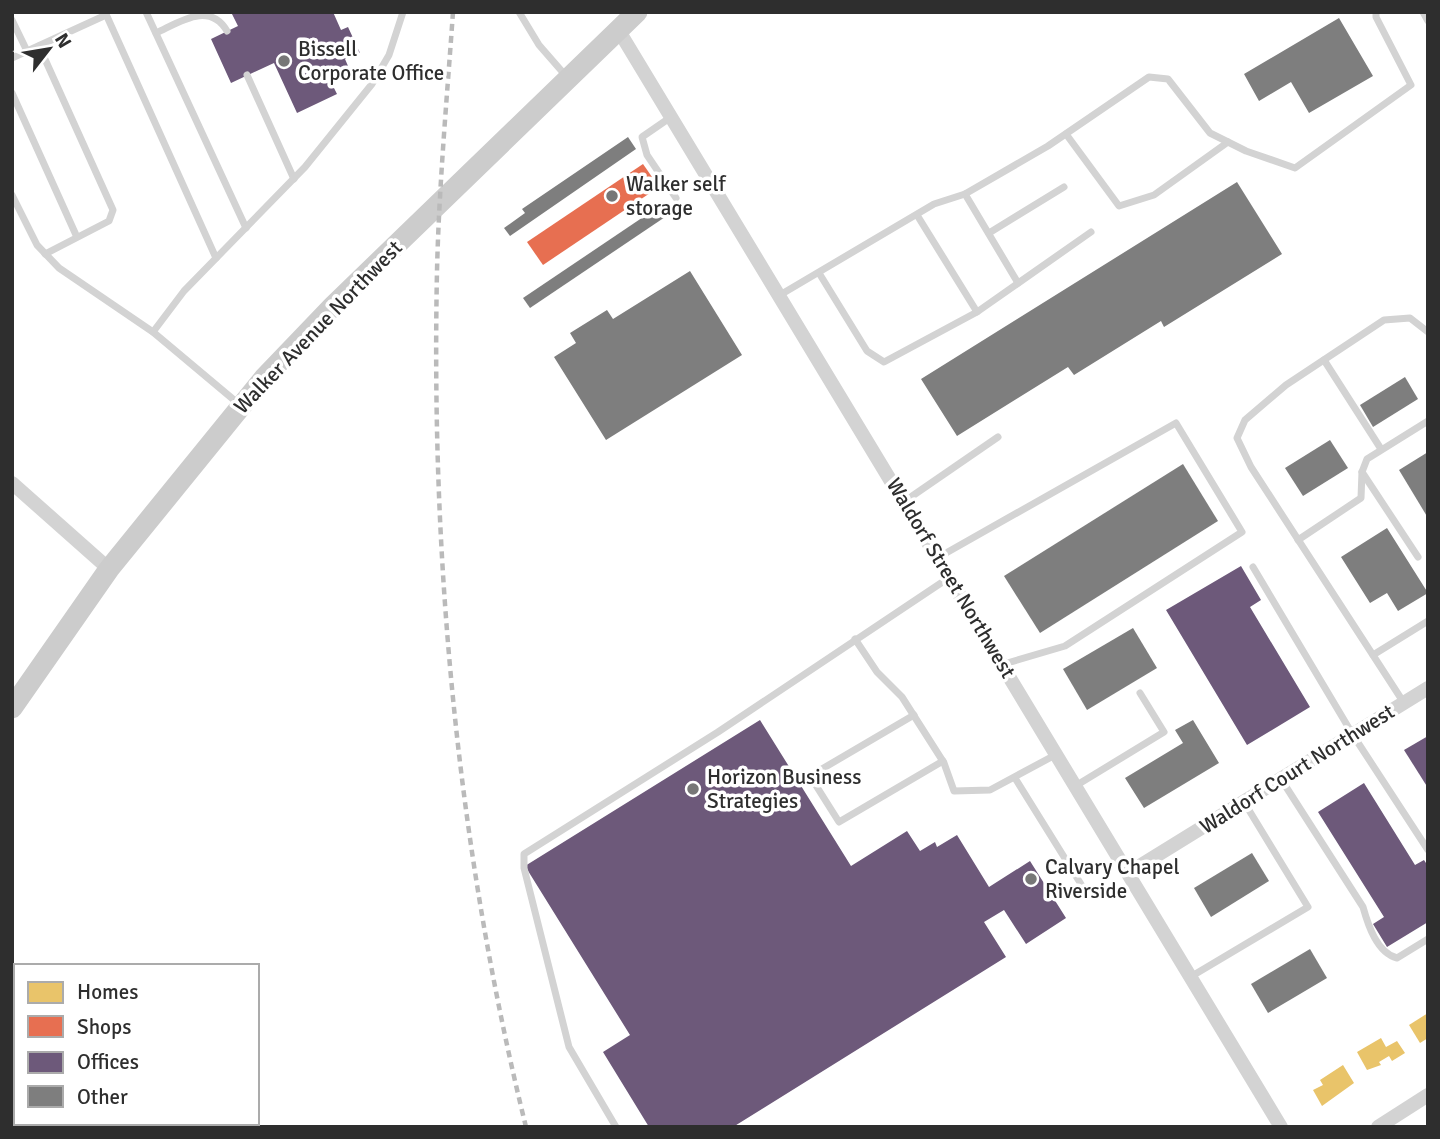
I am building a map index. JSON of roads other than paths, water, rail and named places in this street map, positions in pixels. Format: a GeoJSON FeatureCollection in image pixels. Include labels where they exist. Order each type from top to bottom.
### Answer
{"type":"FeatureCollection","features":[{"type":"Feature","properties":{"kind":"main road","name":"Walker Avenue Northwest"},"geometry":{"type":"LineString","coordinates":[[12,708],[109,569],[240,405],[333,306],[637,12]]}},
{"type":"Feature","properties":{"kind":"street","name":"Waldorf Street Northwest"},"geometry":{"type":"LineString","coordinates":[[619,31],[1130,872],[1281,1127]]}},
{"type":"Feature","properties":{"kind":"street"},"geometry":{"type":"LineString","coordinates":[[12,483],[109,569]]}},
{"type":"Feature","properties":{"kind":"street","name":"Waldorf Court Northwest"},"geometry":{"type":"LineString","coordinates":[[1130,872],[1428,688]]}},
{"type":"Feature","properties":{"kind":"street"},"geometry":{"type":"LineString","coordinates":[[1378,1127],[1428,1095]]}},
{"type":"Feature","properties":{"kind":"lane"},"geometry":{"type":"LineString","coordinates":[[146,12],[246,228]]}},
{"type":"Feature","properties":{"kind":"lane"},"geometry":{"type":"LineString","coordinates":[[153,332],[184,290],[294,179],[372,84],[389,55],[402,12]]}},
{"type":"Feature","properties":{"kind":"lane"},"geometry":{"type":"LineString","coordinates":[[519,12],[539,45],[569,79]]}},
{"type":"Feature","properties":{"kind":"lane"},"geometry":{"type":"LineString","coordinates":[[780,295],[934,204],[965,194],[1066,134],[1149,77],[1168,79],[1210,133],[1295,167],[1411,85],[1376,17],[1376,12]]}},
{"type":"Feature","properties":{"kind":"lane"},"geometry":{"type":"LineString","coordinates":[[1423,12],[1428,21]]}},
{"type":"Feature","properties":{"kind":"lane"},"geometry":{"type":"LineString","coordinates":[[12,58],[105,14],[216,258]]}},
{"type":"Feature","properties":{"kind":"lane"},"geometry":{"type":"LineString","coordinates":[[156,33],[192,16],[204,14],[219,20],[227,31]]}},
{"type":"Feature","properties":{"kind":"lane"},"geometry":{"type":"LineString","coordinates":[[12,20],[27,51]]}},
{"type":"Feature","properties":{"kind":"lane"},"geometry":{"type":"LineString","coordinates":[[39,46],[113,210],[109,220],[76,235],[45,254]]}},
{"type":"Feature","properties":{"kind":"lane"},"geometry":{"type":"LineString","coordinates":[[247,75],[294,179]]}},
{"type":"Feature","properties":{"kind":"lane"},"geometry":{"type":"LineString","coordinates":[[12,93],[76,235]]}},
{"type":"Feature","properties":{"kind":"lane"},"geometry":{"type":"LineString","coordinates":[[671,116],[642,137],[647,155],[676,198]]}},
{"type":"Feature","properties":{"kind":"lane"},"geometry":{"type":"LineString","coordinates":[[1066,134],[1119,206],[1154,195],[1228,142]]}},
{"type":"Feature","properties":{"kind":"lane"},"geometry":{"type":"LineString","coordinates":[[989,233],[1065,187]]}},
{"type":"Feature","properties":{"kind":"lane"},"geometry":{"type":"LineString","coordinates":[[965,194],[1018,283]]}},
{"type":"Feature","properties":{"kind":"lane"},"geometry":{"type":"LineString","coordinates":[[12,195],[37,245],[59,268],[153,332],[240,405]]}},
{"type":"Feature","properties":{"kind":"lane"},"geometry":{"type":"LineString","coordinates":[[917,215],[976,312]]}},
{"type":"Feature","properties":{"kind":"lane"},"geometry":{"type":"LineString","coordinates":[[819,273],[867,351],[884,362],[976,312],[1091,232]]}},
{"type":"Feature","properties":{"kind":"lane"},"geometry":{"type":"LineString","coordinates":[[1404,703],[1251,467],[1237,438],[1245,420],[1286,386],[1384,320],[1409,318],[1428,332]]}},
{"type":"Feature","properties":{"kind":"lane"},"geometry":{"type":"LineString","coordinates":[[1324,360],[1381,449]]}},
{"type":"Feature","properties":{"kind":"lane"},"geometry":{"type":"LineString","coordinates":[[1298,540],[1361,498],[1362,472],[1367,459],[1428,421]]}},
{"type":"Feature","properties":{"kind":"lane"},"geometry":{"type":"LineString","coordinates":[[939,557],[1176,423],[1242,532],[1065,646],[1004,664]]}},
{"type":"Feature","properties":{"kind":"lane"},"geometry":{"type":"LineString","coordinates":[[905,501],[998,437]]}},
{"type":"Feature","properties":{"kind":"lane"},"geometry":{"type":"LineString","coordinates":[[1362,472],[1418,556]]}},
{"type":"Feature","properties":{"kind":"lane"},"geometry":{"type":"LineString","coordinates":[[1253,567],[1353,734],[1428,850]]}},
{"type":"Feature","properties":{"kind":"lane"},"geometry":{"type":"LineString","coordinates":[[616,1127],[569,1047],[524,868],[524,853],[718,732],[950,577]]}},
{"type":"Feature","properties":{"kind":"lane"},"geometry":{"type":"LineString","coordinates":[[1373,655],[1428,621]]}},
{"type":"Feature","properties":{"kind":"lane"},"geometry":{"type":"LineString","coordinates":[[855,639],[877,672],[902,697],[914,715],[943,761],[954,791],[990,790],[1058,753]]}},
{"type":"Feature","properties":{"kind":"lane"},"geometry":{"type":"LineString","coordinates":[[1077,785],[1164,732],[1140,693]]}},
{"type":"Feature","properties":{"kind":"lane"},"geometry":{"type":"LineString","coordinates":[[914,715],[810,776],[839,822],[943,761]]}},
{"type":"Feature","properties":{"kind":"lane"},"geometry":{"type":"LineString","coordinates":[[1015,778],[1084,889]]}},
{"type":"Feature","properties":{"kind":"lane"},"geometry":{"type":"LineString","coordinates":[[1281,779],[1363,907],[1367,923],[1384,952],[1397,958],[1428,939]]}},
{"type":"Feature","properties":{"kind":"lane"},"geometry":{"type":"LineString","coordinates":[[1192,976],[1308,907],[1244,802]]}},
{"type":"Feature","properties":{"kind":"railway"},"geometry":{"type":"LineString","coordinates":[[453,12],[437,271],[436,379],[444,594],[453,702],[482,916],[526,1127]]}},
{"type":"Feature","properties":{"kind":"place","name":"Bissell Corporate Office"},"geometry":{"type":"Point","coordinates":[284,61]}},
{"type":"Feature","properties":{"kind":"place","name":"Walker self storage"},"geometry":{"type":"Point","coordinates":[612,196]}},
{"type":"Feature","properties":{"kind":"place","name":"Horizon Business Strategies"},"geometry":{"type":"Point","coordinates":[693,789]}},
{"type":"Feature","properties":{"kind":"place","name":"Calvary Chapel Riverside"},"geometry":{"type":"Point","coordinates":[1031,879]}}]}
